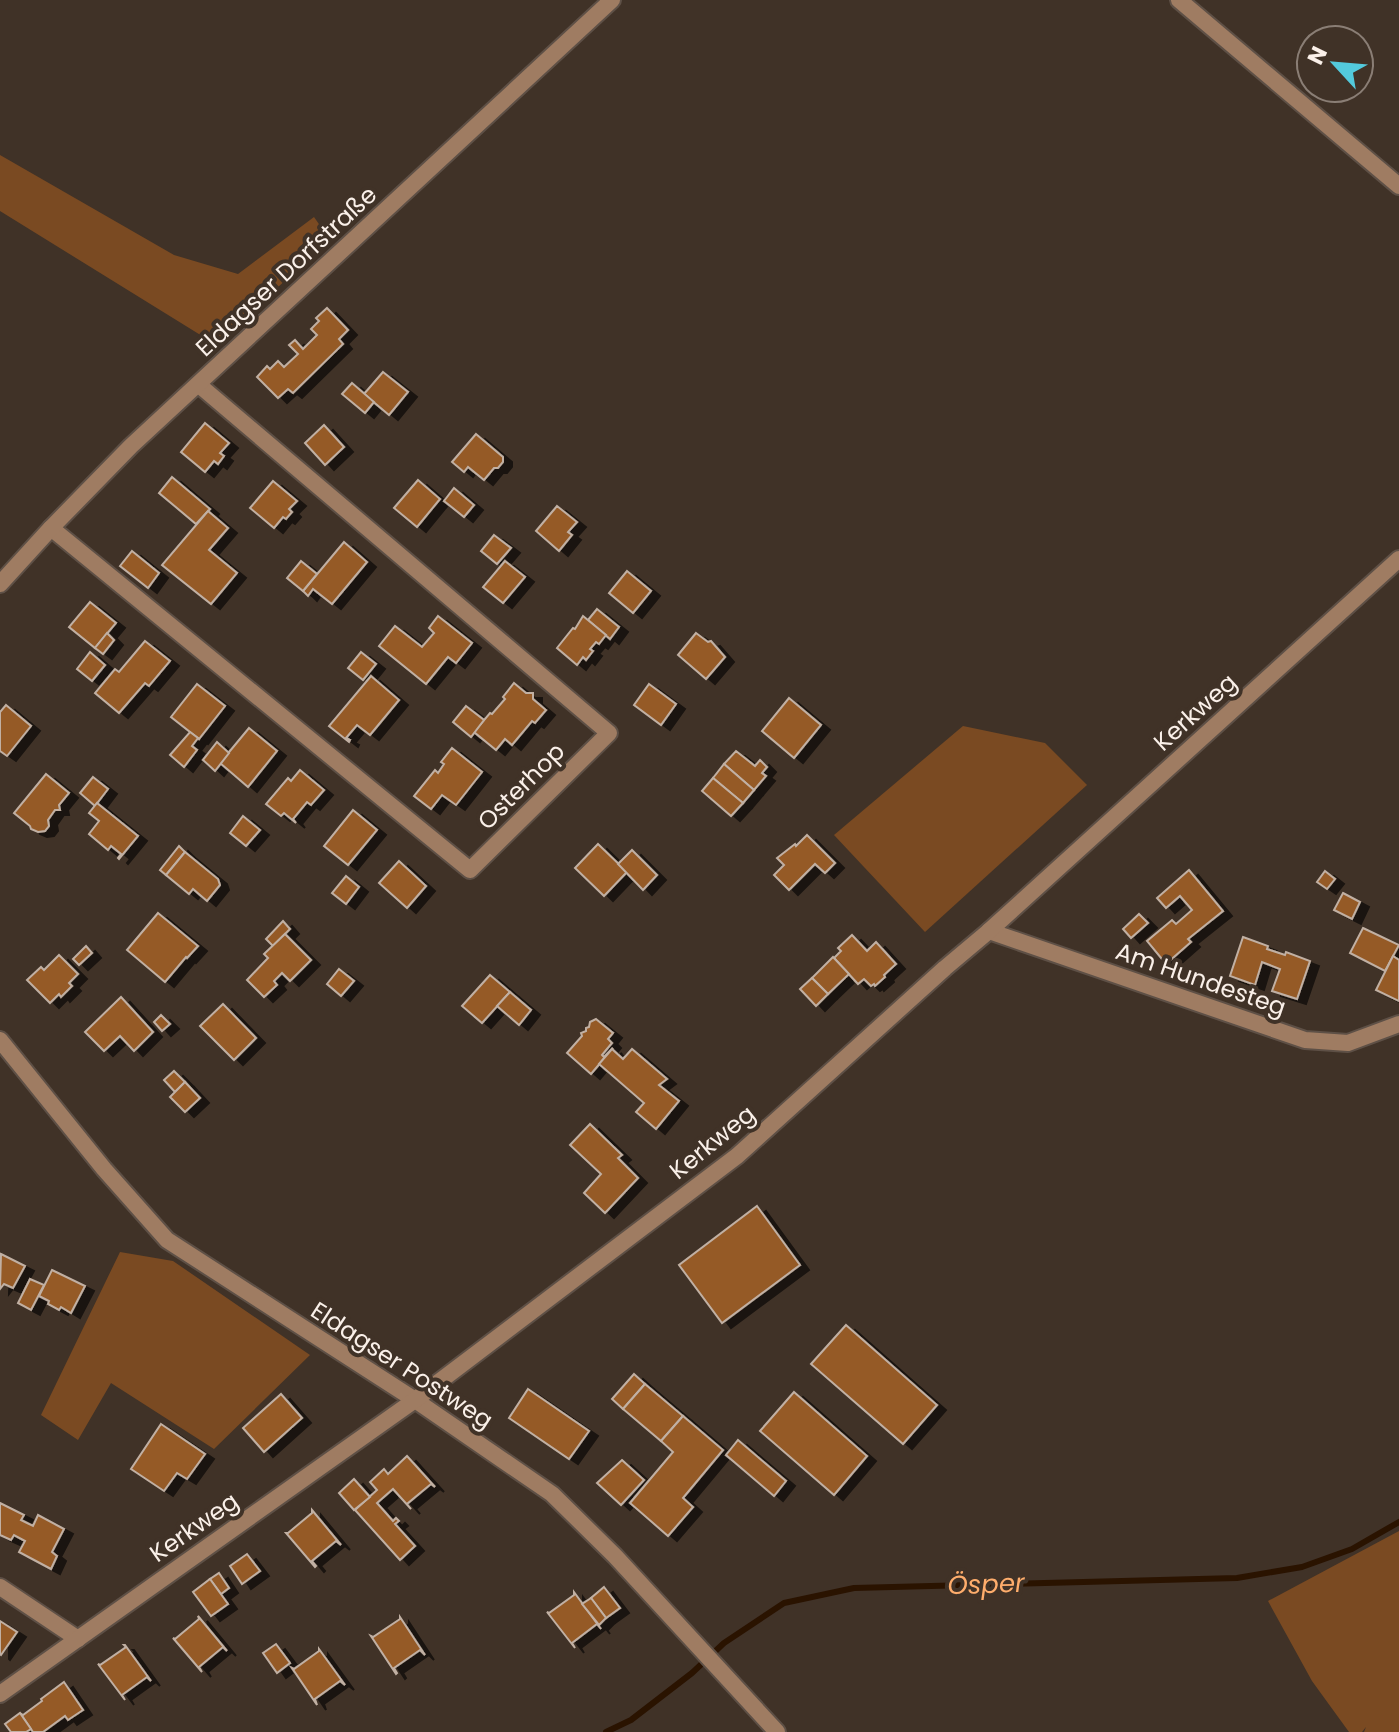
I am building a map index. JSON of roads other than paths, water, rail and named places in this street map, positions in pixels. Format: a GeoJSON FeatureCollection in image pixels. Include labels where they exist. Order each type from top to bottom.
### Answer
{"type":"FeatureCollection","features":[{"type":"Feature","properties":{"kind":"street","name":"Eldagser Dorfstraße"},"geometry":{"type":"LineString","coordinates":[[0,584],[131,446],[612,0]]}},
{"type":"Feature","properties":{"kind":"street"},"geometry":{"type":"LineString","coordinates":[[1179,0],[1399,186]]}},
{"type":"Feature","properties":{"kind":"street","name":"Osterhop"},"geometry":{"type":"LineString","coordinates":[[51,528],[470,870],[609,733],[199,385]]}},
{"type":"Feature","properties":{"kind":"street","name":"Kerkweg"},"geometry":{"type":"LineString","coordinates":[[0,1694],[415,1400],[737,1156],[1399,559]]}},
{"type":"Feature","properties":{"kind":"street","name":"Am Hundesteg"},"geometry":{"type":"LineString","coordinates":[[989,931],[1305,1040],[1348,1043],[1399,1024]]}},
{"type":"Feature","properties":{"kind":"street","name":"Eldagser Postweg"},"geometry":{"type":"LineString","coordinates":[[0,1040],[104,1169],[167,1240],[415,1400],[552,1494],[615,1556],[777,1732]]}},
{"type":"Feature","properties":{"kind":"street"},"geometry":{"type":"LineString","coordinates":[[0,1587],[78,1639]]}},
{"type":"Feature","properties":{"kind":"waterway","name":"Ösper"},"geometry":{"type":"LineString","coordinates":[[606,1732],[631,1720],[692,1673],[724,1643],[784,1603],[854,1588],[1237,1578],[1302,1567],[1352,1549],[1399,1522]]}}]}
